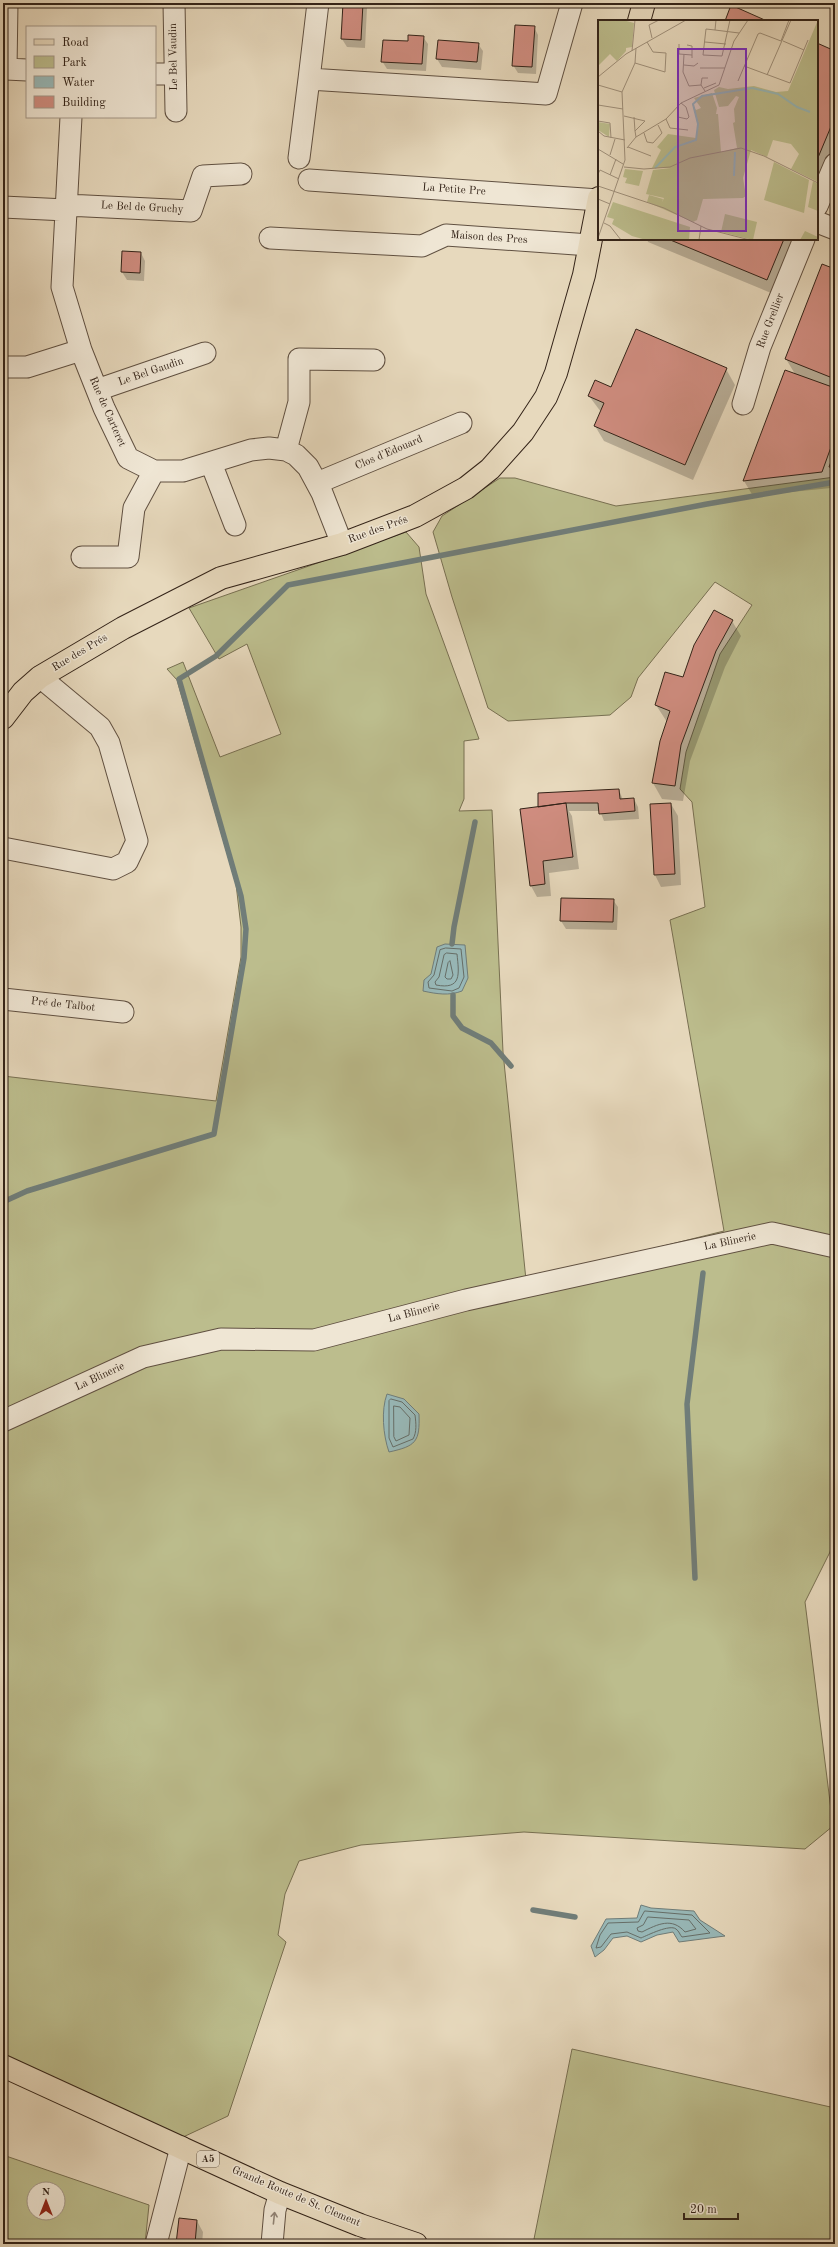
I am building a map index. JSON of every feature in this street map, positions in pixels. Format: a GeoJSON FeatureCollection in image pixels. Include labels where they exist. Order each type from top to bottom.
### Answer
{"type":"FeatureCollection","features":[{"type":"Feature","properties":{"kind":"main road"},"geometry":{"type":"LineString","coordinates":[[639,20],[644,3]]}},
{"type":"Feature","properties":{"kind":"main road","name":"Rue des Prés"},"geometry":{"type":"LineString","coordinates":[[3,718],[23,692],[40,677],[123,628],[221,578],[342,544],[415,516],[466,488],[490,469],[508,451],[546,397],[556,373],[590,245],[598,204]]}},
{"type":"Feature","properties":{"kind":"main road","name":"Grande Route de St. Clement"},"geometry":{"type":"LineString","coordinates":[[3,2066],[280,2194],[360,2225],[416,2244]]}},
{"type":"Feature","properties":{"kind":"street"},"geometry":{"type":"LineString","coordinates":[[7,3],[6,69],[26,70]]}},
{"type":"Feature","properties":{"kind":"street","name":"Le Bel Vaudin"},"geometry":{"type":"LineString","coordinates":[[174,3],[164,74],[176,111]]}},
{"type":"Feature","properties":{"kind":"street"},"geometry":{"type":"LineString","coordinates":[[298,158],[318,3]]}},
{"type":"Feature","properties":{"kind":"street"},"geometry":{"type":"LineString","coordinates":[[309,79],[546,94],[572,3]]}},
{"type":"Feature","properties":{"kind":"street","name":"Rue de Carteret"},"geometry":{"type":"LineString","coordinates":[[71,118],[62,287],[80,350],[128,458],[154,471],[183,471],[251,450],[269,448],[286,450],[296,455],[308,466],[317,483],[342,544]]}},
{"type":"Feature","properties":{"kind":"street"},"geometry":{"type":"LineString","coordinates":[[818,204],[835,164]]}},
{"type":"Feature","properties":{"kind":"street","name":"Le Bel de Gruchy"},"geometry":{"type":"LineString","coordinates":[[66,207],[191,211],[203,176],[241,174]]}},
{"type":"Feature","properties":{"kind":"street","name":"La Petite Pre"},"geometry":{"type":"LineString","coordinates":[[309,180],[598,199]]}},
{"type":"Feature","properties":{"kind":"street"},"geometry":{"type":"LineString","coordinates":[[3,207],[66,207]]}},
{"type":"Feature","properties":{"kind":"street"},"geometry":{"type":"LineString","coordinates":[[818,222],[835,229]]}},
{"type":"Feature","properties":{"kind":"street","name":"Maison des Pres"},"geometry":{"type":"LineString","coordinates":[[270,238],[422,246],[446,235],[590,245]]}},
{"type":"Feature","properties":{"kind":"street","name":"Rue Grellier"},"geometry":{"type":"LineString","coordinates":[[743,404],[760,348],[804,240]]}},
{"type":"Feature","properties":{"kind":"street"},"geometry":{"type":"LineString","coordinates":[[3,368],[27,366],[80,350]]}},
{"type":"Feature","properties":{"kind":"street","name":"Le Bel Gaudin"},"geometry":{"type":"LineString","coordinates":[[97,390],[205,353]]}},
{"type":"Feature","properties":{"kind":"street"},"geometry":{"type":"LineString","coordinates":[[286,450],[298,402],[299,359],[374,360]]}},
{"type":"Feature","properties":{"kind":"street","name":"Clos d'Edouard"},"geometry":{"type":"LineString","coordinates":[[317,483],[461,423]]}},
{"type":"Feature","properties":{"kind":"street"},"geometry":{"type":"LineString","coordinates":[[211,463],[235,525]]}},
{"type":"Feature","properties":{"kind":"street"},"geometry":{"type":"LineString","coordinates":[[82,556],[128,557],[134,508],[154,471]]}},
{"type":"Feature","properties":{"kind":"street"},"geometry":{"type":"LineString","coordinates":[[3,848],[113,870],[127,862],[137,841],[109,743],[103,732],[100,727],[40,677]]}},
{"type":"Feature","properties":{"kind":"street","name":"Pré de Talbot"},"geometry":{"type":"LineString","coordinates":[[3,999],[123,1012]]}},
{"type":"Feature","properties":{"kind":"street","name":"La Blinerie"},"geometry":{"type":"LineString","coordinates":[[3,1421],[143,1357],[221,1339],[314,1340],[466,1300],[772,1233],[835,1247]]}},
{"type":"Feature","properties":{"kind":"street"},"geometry":{"type":"LineString","coordinates":[[156,2244],[181,2147]]}},
{"type":"Feature","properties":{"kind":"street"},"geometry":{"type":"LineString","coordinates":[[272,2244],[275,2210],[280,2194]]}},
{"type":"Feature","properties":{"kind":"green space"},"geometry":{"type":"Polygon","coordinates":[[[835,477],[835,1530],[830,1552],[805,1602],[833,1826],[805,1849],[524,1832],[361,1845],[299,1861],[285,1894],[278,1935],[286,1942],[228,2116],[181,2138],[3,2055],[3,1076],[216,1101],[241,957],[241,927],[236,884],[177,680],[167,669],[183,662],[220,757],[281,734],[247,644],[219,659],[189,608],[406,532],[419,547],[426,594],[479,739],[464,741],[464,799],[459,811],[492,810],[503,1052],[526,1280],[724,1231],[670,920],[705,907],[692,802],[680,789],[686,752],[720,654],[752,605],[715,582],[638,678],[631,697],[610,715],[508,721],[488,708],[452,597],[433,532],[442,516],[500,478],[515,478],[616,506],[835,477]]]}},
{"type":"Feature","properties":{"kind":"green space"},"geometry":{"type":"Polygon","coordinates":[[[572,2049],[835,2108],[835,2244],[533,2244],[572,2049]]]}},
{"type":"Feature","properties":{"kind":"green space"},"geometry":{"type":"Polygon","coordinates":[[[3,2155],[149,2205],[145,2244],[3,2244],[3,2155]]]}},
{"type":"Feature","properties":{"kind":"water"},"geometry":{"type":"Polygon","coordinates":[[[445,944],[465,945],[468,978],[462,991],[452,994],[443,994],[423,991],[424,980],[431,974],[437,947],[445,944]]]}},
{"type":"Feature","properties":{"kind":"water"},"geometry":{"type":"Polygon","coordinates":[[[387,1394],[404,1399],[419,1414],[419,1431],[417,1437],[411,1445],[389,1452],[385,1438],[383,1415],[387,1394]]]}},
{"type":"Feature","properties":{"kind":"water"},"geometry":{"type":"Polygon","coordinates":[[[641,1905],[651,1908],[694,1911],[700,1920],[725,1936],[679,1942],[673,1932],[657,1935],[641,1942],[627,1936],[613,1938],[604,1950],[595,1957],[591,1946],[606,1919],[637,1918],[641,1905]]]}},
{"type":"Feature","properties":{"kind":"building"},"geometry":{"type":"Polygon","coordinates":[[[343,3],[363,3],[361,40],[341,39],[343,3]]]}},
{"type":"Feature","properties":{"kind":"building"},"geometry":{"type":"Polygon","coordinates":[[[731,5],[765,20],[725,20],[731,5]]]}},
{"type":"Feature","properties":{"kind":"building"},"geometry":{"type":"Polygon","coordinates":[[[515,25],[535,26],[532,67],[512,66],[515,25]]]}},
{"type":"Feature","properties":{"kind":"building"},"geometry":{"type":"Polygon","coordinates":[[[408,35],[424,36],[422,64],[381,62],[383,40],[408,41],[408,35]]]}},
{"type":"Feature","properties":{"kind":"building"},"geometry":{"type":"Polygon","coordinates":[[[438,40],[479,43],[477,62],[436,59],[438,40]]]}},
{"type":"Feature","properties":{"kind":"building"},"geometry":{"type":"Polygon","coordinates":[[[818,43],[835,51],[835,117],[818,158],[818,43]]]}},
{"type":"Feature","properties":{"kind":"building"},"geometry":{"type":"Polygon","coordinates":[[[670,240],[784,240],[767,280],[670,240]]]}},
{"type":"Feature","properties":{"kind":"building"},"geometry":{"type":"Polygon","coordinates":[[[122,251],[141,252],[140,273],[121,272],[122,251]]]}},
{"type":"Feature","properties":{"kind":"building"},"geometry":{"type":"Polygon","coordinates":[[[822,264],[835,269],[835,379],[785,359],[822,264]]]}},
{"type":"Feature","properties":{"kind":"building"},"geometry":{"type":"Polygon","coordinates":[[[636,329],[727,368],[685,465],[594,426],[604,403],[588,396],[595,380],[611,387],[636,329]]]}},
{"type":"Feature","properties":{"kind":"building"},"geometry":{"type":"Polygon","coordinates":[[[785,370],[835,388],[835,436],[822,472],[743,481],[785,370]]]}},
{"type":"Feature","properties":{"kind":"building"},"geometry":{"type":"Polygon","coordinates":[[[835,451],[835,468],[829,467],[835,451]]]}},
{"type":"Feature","properties":{"kind":"building"},"geometry":{"type":"Polygon","coordinates":[[[714,610],[733,620],[716,651],[681,745],[675,786],[652,783],[660,741],[670,711],[655,705],[665,672],[683,677],[694,645],[714,610]]]}},
{"type":"Feature","properties":{"kind":"building"},"geometry":{"type":"Polygon","coordinates":[[[619,789],[620,799],[634,798],[635,811],[599,814],[598,803],[566,803],[538,807],[538,793],[619,789]]]}},
{"type":"Feature","properties":{"kind":"building"},"geometry":{"type":"Polygon","coordinates":[[[566,803],[573,857],[543,861],[545,884],[530,886],[520,809],[566,803]]]}},
{"type":"Feature","properties":{"kind":"building"},"geometry":{"type":"Polygon","coordinates":[[[671,803],[675,874],[654,875],[650,804],[671,803]]]}},
{"type":"Feature","properties":{"kind":"building"},"geometry":{"type":"Polygon","coordinates":[[[561,898],[614,899],[613,922],[560,921],[561,898]]]}},
{"type":"Feature","properties":{"kind":"building"},"geometry":{"type":"Polygon","coordinates":[[[179,2218],[197,2220],[195,2244],[176,2244],[179,2218]]]}},
{"type":"Feature","properties":{"kind":"waterway"},"geometry":{"type":"LineString","coordinates":[[3,1202],[27,1191],[214,1134],[244,958],[246,929],[241,896],[179,679],[216,656],[288,585],[707,504],[835,482]]}},
{"type":"Feature","properties":{"kind":"waterway"},"geometry":{"type":"LineString","coordinates":[[452,944],[475,822]]}},
{"type":"Feature","properties":{"kind":"waterway"},"geometry":{"type":"LineString","coordinates":[[453,995],[453,1016],[462,1028],[491,1043],[511,1066]]}},
{"type":"Feature","properties":{"kind":"waterway"},"geometry":{"type":"LineString","coordinates":[[695,1578],[687,1404],[703,1273]]}},
{"type":"Feature","properties":{"kind":"waterway"},"geometry":{"type":"LineString","coordinates":[[533,1910],[575,1917]]}}]}
